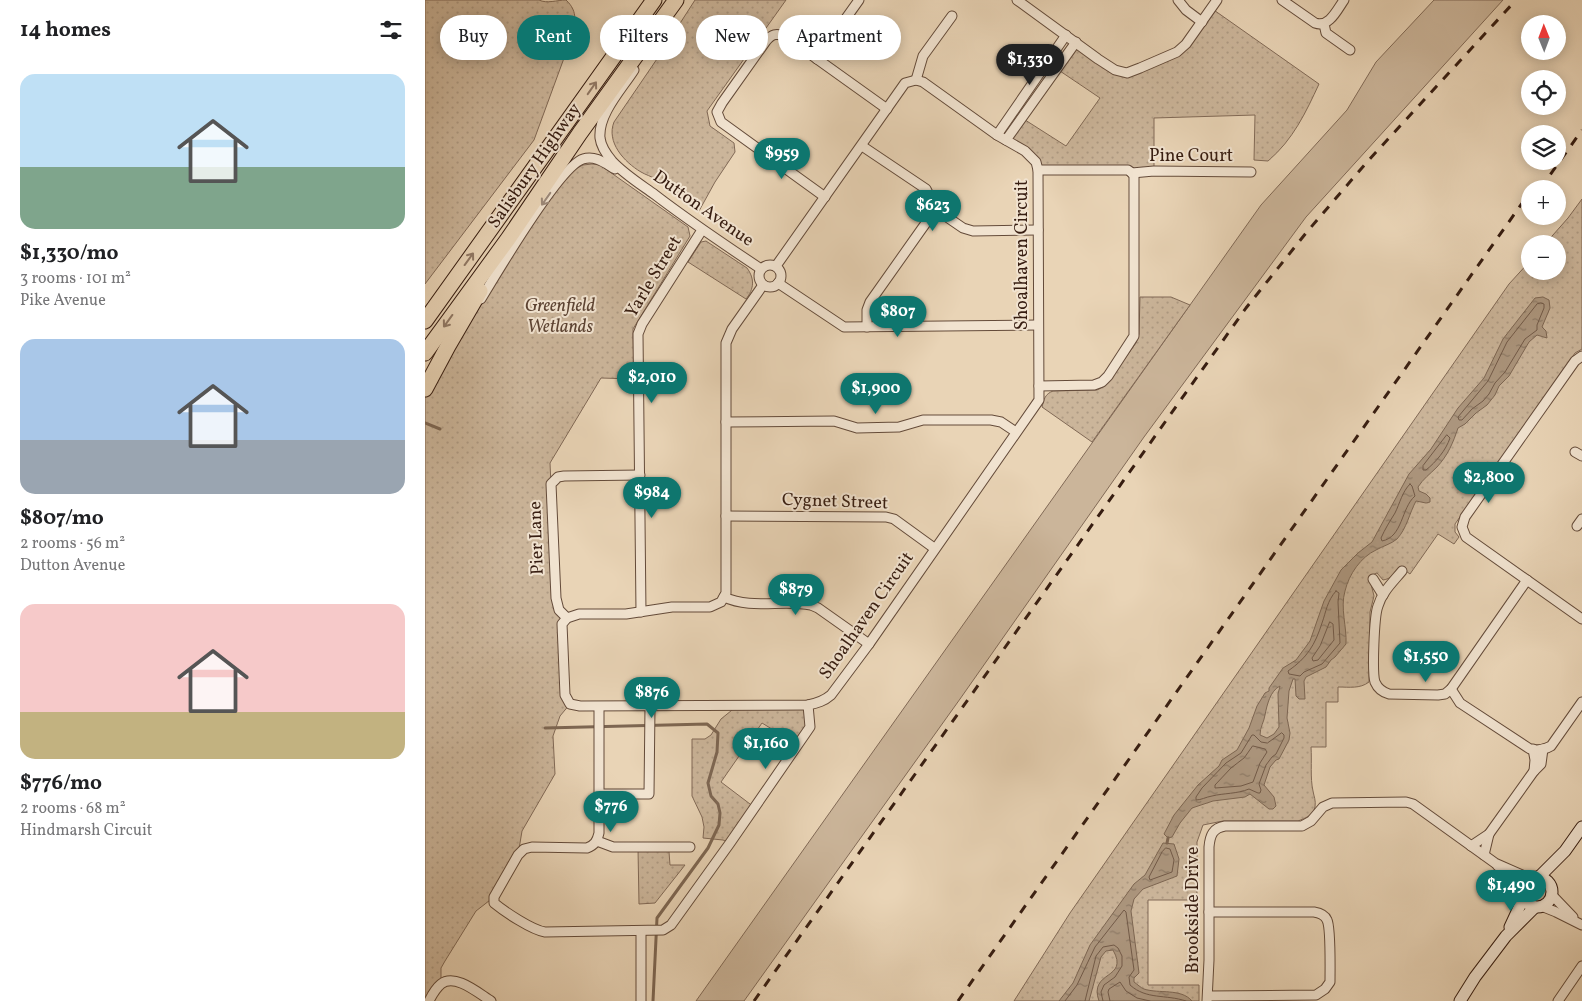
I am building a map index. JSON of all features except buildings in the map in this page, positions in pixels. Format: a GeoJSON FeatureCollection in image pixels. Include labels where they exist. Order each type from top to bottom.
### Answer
{"type":"FeatureCollection","features":[{"type":"Feature","properties":{"kind":"highway","name":"Salisbury Highway"},"geometry":{"type":"LineString","coordinates":[[665,15],[676,0]]}},
{"type":"Feature","properties":{"kind":"highway","name":"Salisbury Highway"},"geometry":{"type":"LineString","coordinates":[[427,317],[650,6]]}},
{"type":"Feature","properties":{"kind":"highway","name":"Salisbury Highway"},"geometry":{"type":"LineString","coordinates":[[425,353],[508,239],[633,60]]}},
{"type":"Feature","properties":{"kind":"highway"},"geometry":{"type":"LineString","coordinates":[[428,383],[508,239]]}},
{"type":"Feature","properties":{"kind":"street"},"geometry":{"type":"LineString","coordinates":[[848,15],[859,0]]}},
{"type":"Feature","properties":{"kind":"street"},"geometry":{"type":"LineString","coordinates":[[1017,0],[1115,70],[1127,72],[1177,52],[1187,44],[1217,0]]}},
{"type":"Feature","properties":{"kind":"street"},"geometry":{"type":"LineString","coordinates":[[1178,0],[1186,10],[1203,22]]}},
{"type":"Feature","properties":{"kind":"street"},"geometry":{"type":"LineString","coordinates":[[1282,0],[1315,23],[1324,24],[1331,19],[1344,0]]}},
{"type":"Feature","properties":{"kind":"street"},"geometry":{"type":"LineString","coordinates":[[776,266],[905,83],[916,80],[923,56],[952,16]]}},
{"type":"Feature","properties":{"kind":"street"},"geometry":{"type":"LineString","coordinates":[[1324,24],[1326,32],[1350,50]]}},
{"type":"Feature","properties":{"kind":"street"},"geometry":{"type":"LineString","coordinates":[[778,34],[772,35],[766,41],[717,112],[725,125],[825,197]]}},
{"type":"Feature","properties":{"kind":"street"},"geometry":{"type":"LineString","coordinates":[[997,134],[1066,35]]}},
{"type":"Feature","properties":{"kind":"street"},"geometry":{"type":"LineString","coordinates":[[1006,140],[1076,42]]}},
{"type":"Feature","properties":{"kind":"street","name":"Dutton Avenue"},"geometry":{"type":"LineString","coordinates":[[641,60],[607,111],[602,123],[600,140],[605,151],[628,174],[702,230],[761,269]]}},
{"type":"Feature","properties":{"kind":"street"},"geometry":{"type":"LineString","coordinates":[[817,60],[887,110]]}},
{"type":"Feature","properties":{"kind":"street","name":"Shoalhaven Circuit"},"geometry":{"type":"LineString","coordinates":[[567,618],[562,624],[565,695],[570,704],[579,706],[650,707],[809,705],[818,703],[831,695],[869,644],[934,548],[1039,400],[1038,170],[1036,162],[1025,151],[997,134],[923,82],[916,80]]}},
{"type":"Feature","properties":{"kind":"street"},"geometry":{"type":"LineString","coordinates":[[862,146],[926,189],[935,215]]}},
{"type":"Feature","properties":{"kind":"street","name":"Dutton Avenue"},"geometry":{"type":"LineString","coordinates":[[428,383],[512,248],[552,190],[568,171],[583,159],[594,158],[628,174]]}},
{"type":"Feature","properties":{"kind":"street","name":"Pine Court"},"geometry":{"type":"LineString","coordinates":[[1038,170],[1128,170],[1132,173],[1154,171],[1251,172]]}},
{"type":"Feature","properties":{"kind":"street"},"geometry":{"type":"LineString","coordinates":[[1039,386],[1094,385],[1102,382],[1134,336],[1134,176],[1132,173]]}},
{"type":"Feature","properties":{"kind":"street"},"geometry":{"type":"LineString","coordinates":[[867,327],[867,310],[872,298],[927,220],[935,215],[944,215],[968,230],[1038,230]]}},
{"type":"Feature","properties":{"kind":"street","name":"Yarle Street"},"geometry":{"type":"LineString","coordinates":[[641,612],[639,334],[642,324],[702,230]]}},
{"type":"Feature","properties":{"kind":"street"},"geometry":{"type":"LineString","coordinates":[[768,265],[776,266],[781,273],[778,283],[769,288],[763,285],[759,280],[761,269],[768,265]]}},
{"type":"Feature","properties":{"kind":"street"},"geometry":{"type":"LineString","coordinates":[[778,283],[844,327],[1038,325]]}},
{"type":"Feature","properties":{"kind":"street"},"geometry":{"type":"LineString","coordinates":[[567,618],[579,614],[626,614],[672,608],[710,607],[717,605],[724,597],[726,593],[727,338],[763,285]]}},
{"type":"Feature","properties":{"kind":"street"},"geometry":{"type":"LineString","coordinates":[[1582,356],[1575,361],[1465,517],[1463,523],[1463,531],[1467,536],[1582,619]]}},
{"type":"Feature","properties":{"kind":"street"},"geometry":{"type":"LineString","coordinates":[[726,422],[834,421],[857,428],[899,427],[923,420],[991,420],[1001,422],[1016,432]]}},
{"type":"Feature","properties":{"kind":"street","name":"Pier Lane"},"geometry":{"type":"LineString","coordinates":[[567,618],[559,610],[555,598],[551,484],[558,477],[564,476],[640,475]]}},
{"type":"Feature","properties":{"kind":"street","name":"Cygnet Street"},"geometry":{"type":"LineString","coordinates":[[726,516],[886,516],[894,519],[934,548]]}},
{"type":"Feature","properties":{"kind":"street"},"geometry":{"type":"LineString","coordinates":[[1402,571],[1383,595],[1375,616],[1374,678],[1378,688],[1389,694],[1438,695],[1445,694],[1451,690],[1527,580]]}},
{"type":"Feature","properties":{"kind":"street"},"geometry":{"type":"LineString","coordinates":[[1373,579],[1383,595]]}},
{"type":"Feature","properties":{"kind":"street"},"geometry":{"type":"LineString","coordinates":[[724,597],[734,602],[747,604],[811,604],[869,644]]}},
{"type":"Feature","properties":{"kind":"street"},"geometry":{"type":"LineString","coordinates":[[1451,690],[1460,703],[1533,749],[1543,749],[1551,746],[1582,702]]}},
{"type":"Feature","properties":{"kind":"street"},"geometry":{"type":"LineString","coordinates":[[599,706],[600,794],[597,841],[593,846],[587,848],[532,847],[524,849],[518,854],[494,897],[494,903],[537,931],[645,931],[663,930],[671,925],[730,844],[806,733],[810,726],[809,705]]}},
{"type":"Feature","properties":{"kind":"street"},"geometry":{"type":"LineString","coordinates":[[600,794],[649,794],[650,707]]}},
{"type":"Feature","properties":{"kind":"street"},"geometry":{"type":"LineString","coordinates":[[1533,749],[1534,771]]}},
{"type":"Feature","properties":{"kind":"street"},"geometry":{"type":"LineString","coordinates":[[1471,846],[1489,834],[1541,764],[1543,749]]}},
{"type":"Feature","properties":{"kind":"street","name":"Brookside Drive"},"geometry":{"type":"LineString","coordinates":[[1208,999],[1209,838],[1213,831],[1222,826],[1298,826],[1311,821],[1323,807],[1332,803],[1406,802],[1413,804],[1495,863],[1522,894]]}},
{"type":"Feature","properties":{"kind":"street"},"geometry":{"type":"LineString","coordinates":[[1506,936],[1522,894],[1534,877],[1565,851],[1582,828]]}},
{"type":"Feature","properties":{"kind":"street"},"geometry":{"type":"LineString","coordinates":[[1484,855],[1489,834]]}},
{"type":"Feature","properties":{"kind":"street"},"geometry":{"type":"LineString","coordinates":[[597,841],[613,847],[690,847]]}},
{"type":"Feature","properties":{"kind":"street"},"geometry":{"type":"LineString","coordinates":[[1460,1001],[1475,977],[1506,936],[1538,907],[1549,902],[1551,889],[1565,851]]}},
{"type":"Feature","properties":{"kind":"street","name":"Brookside Drive"},"geometry":{"type":"LineString","coordinates":[[1495,863],[1534,877]]}},
{"type":"Feature","properties":{"kind":"street"},"geometry":{"type":"LineString","coordinates":[[1534,877],[1547,881],[1551,889],[1579,923]]}},
{"type":"Feature","properties":{"kind":"street"},"geometry":{"type":"LineString","coordinates":[[1522,894],[1531,906],[1579,923]]}},
{"type":"Feature","properties":{"kind":"street"},"geometry":{"type":"LineString","coordinates":[[1208,999],[1317,995],[1330,982],[1329,925],[1324,915],[1314,912],[1209,912]]}},
{"type":"Feature","properties":{"kind":"street"},"geometry":{"type":"LineString","coordinates":[[641,1001],[645,931]]}},
{"type":"Feature","properties":{"kind":"street"},"geometry":{"type":"LineString","coordinates":[[1558,1001],[1582,966]]}},
{"type":"Feature","properties":{"kind":"street"},"geometry":{"type":"LineString","coordinates":[[429,1001],[441,984],[451,980],[458,981],[491,1001]]}},
{"type":"Feature","properties":{"kind":"green space"},"geometry":{"type":"Polygon","coordinates":[[[425,0],[539,0],[549,2],[566,0],[573,9],[574,15],[517,15],[517,60],[563,60],[534,140],[425,284],[425,0]]]}},
{"type":"Feature","properties":{"kind":"green space"},"geometry":{"type":"Polygon","coordinates":[[[695,0],[786,0],[768,25],[768,15],[696,15],[696,60],[743,60],[707,111],[710,126],[734,143],[735,152],[699,211],[655,179],[628,163],[618,151],[612,137],[614,122],[656,60],[686,60],[685,15],[695,0]]]}},
{"type":"Feature","properties":{"kind":"green space"},"geometry":{"type":"Polygon","coordinates":[[[1434,0],[1503,0],[1306,217],[1144,437],[744,1001],[696,1001],[1261,205],[1347,110],[1376,62],[1434,0]]]}},
{"type":"Feature","properties":{"kind":"green space"},"geometry":{"type":"Polygon","coordinates":[[[1211,8],[1319,84],[1292,135],[1268,161],[1254,160],[1255,115],[1154,118],[1154,171],[1038,170],[1036,162],[1006,140],[1022,118],[1066,146],[1100,98],[1057,69],[1076,42],[1127,73],[1177,52],[1211,8]]]}},
{"type":"Feature","properties":{"kind":"green space","name":"Greenfield Wetlands"},"geometry":{"type":"Polygon","coordinates":[[[583,165],[600,165],[688,227],[690,236],[633,329],[634,379],[601,378],[550,463],[556,598],[567,618],[562,624],[570,704],[560,716],[553,736],[555,774],[522,831],[518,855],[494,897],[476,911],[441,968],[441,984],[425,1001],[425,396],[512,253],[556,189],[575,169],[583,165]]]}},
{"type":"Feature","properties":{"kind":"green space"},"geometry":{"type":"Polygon","coordinates":[[[1582,199],[1582,349],[1575,353],[1455,524],[1455,532],[1459,537],[1454,544],[1438,534],[1410,574],[1400,567],[1393,575],[1383,580],[1377,573],[1369,576],[1374,596],[1370,612],[1369,682],[1358,687],[1338,687],[1338,702],[1326,702],[1326,747],[1311,747],[1315,802],[1312,813],[1298,821],[1223,821],[1203,825],[1197,842],[1197,900],[1148,900],[1148,985],[1199,985],[1199,1001],[1014,1001],[1070,913],[1509,284],[1521,271],[1521,280],[1566,280],[1566,235],[1553,235],[1562,225],[1566,225],[1568,218],[1582,199]]]}},
{"type":"Feature","properties":{"kind":"green space"},"geometry":{"type":"Polygon","coordinates":[[[706,241],[747,268],[753,284],[746,299],[688,262],[701,242],[706,241]]]}},
{"type":"Feature","properties":{"kind":"green space"},"geometry":{"type":"Polygon","coordinates":[[[1140,297],[1171,297],[1190,305],[1092,442],[1042,407],[1043,402],[1047,395],[1053,391],[1097,390],[1108,382],[1136,343],[1139,334],[1140,297]]]}},
{"type":"Feature","properties":{"kind":"green space"},"geometry":{"type":"Polygon","coordinates":[[[808,705],[810,720],[798,745],[762,723],[721,782],[754,807],[730,843],[723,840],[703,838],[704,827],[702,817],[692,796],[692,739],[705,739],[711,735],[721,719],[737,706],[808,705]]]}},
{"type":"Feature","properties":{"kind":"green space"},"geometry":{"type":"Polygon","coordinates":[[[638,849],[667,850],[669,852],[670,865],[685,865],[655,903],[639,904],[638,849]]]}},
{"type":"Feature","properties":{"kind":"water"},"geometry":{"type":"Polygon","coordinates":[[[1543,297],[1549,300],[1550,308],[1542,327],[1546,331],[1547,338],[1537,335],[1529,342],[1509,376],[1499,386],[1487,405],[1458,428],[1444,458],[1418,487],[1419,491],[1430,498],[1430,502],[1416,501],[1406,526],[1397,539],[1365,557],[1356,567],[1349,578],[1344,597],[1343,611],[1346,644],[1326,667],[1306,677],[1304,681],[1305,699],[1299,699],[1296,696],[1295,679],[1293,679],[1289,691],[1287,718],[1290,733],[1289,740],[1279,759],[1270,767],[1264,785],[1274,797],[1276,806],[1273,809],[1269,809],[1250,794],[1245,797],[1213,801],[1192,808],[1172,837],[1168,838],[1164,834],[1174,815],[1198,785],[1219,766],[1222,760],[1237,750],[1265,693],[1269,691],[1269,688],[1283,668],[1296,660],[1310,641],[1324,601],[1341,570],[1372,542],[1409,474],[1431,449],[1458,408],[1484,378],[1503,339],[1535,298],[1543,297]],[[1280,686],[1269,699],[1261,729],[1260,735],[1267,738],[1274,734],[1279,727],[1278,694],[1280,686]]]}},
{"type":"Feature","properties":{"kind":"water"},"geometry":{"type":"Polygon","coordinates":[[[1163,843],[1174,844],[1179,859],[1177,876],[1143,889],[1134,899],[1131,911],[1139,973],[1134,978],[1134,982],[1144,989],[1182,994],[1192,1001],[1099,1001],[1097,991],[1099,984],[1116,966],[1117,960],[1113,950],[1106,951],[1101,957],[1089,1001],[1059,1001],[1073,983],[1090,945],[1134,884],[1145,875],[1163,843]]]}},
{"type":"Feature","properties":{"kind":"waterway"},"geometry":{"type":"LineString","coordinates":[[425,423],[440,429]]}},
{"type":"Feature","properties":{"kind":"waterway"},"geometry":{"type":"LineString","coordinates":[[545,728],[707,724],[718,733],[717,752],[708,783],[711,796],[718,804],[720,813],[719,825],[708,848],[657,918],[653,1001]]}},
{"type":"Feature","properties":{"kind":"waterway"},"geometry":{"type":"LineString","coordinates":[[1167,843],[1168,838]]}},
{"type":"Feature","properties":{"kind":"railway"},"geometry":{"type":"LineString","coordinates":[[754,1001],[1246,308],[1306,233],[1367,162],[1516,0]]}},
{"type":"Feature","properties":{"kind":"railway"},"geometry":{"type":"LineString","coordinates":[[1546,180],[1582,130]]}},
{"type":"Feature","properties":{"kind":"railway"},"geometry":{"type":"LineString","coordinates":[[958,1001],[1521,205]]}}]}
